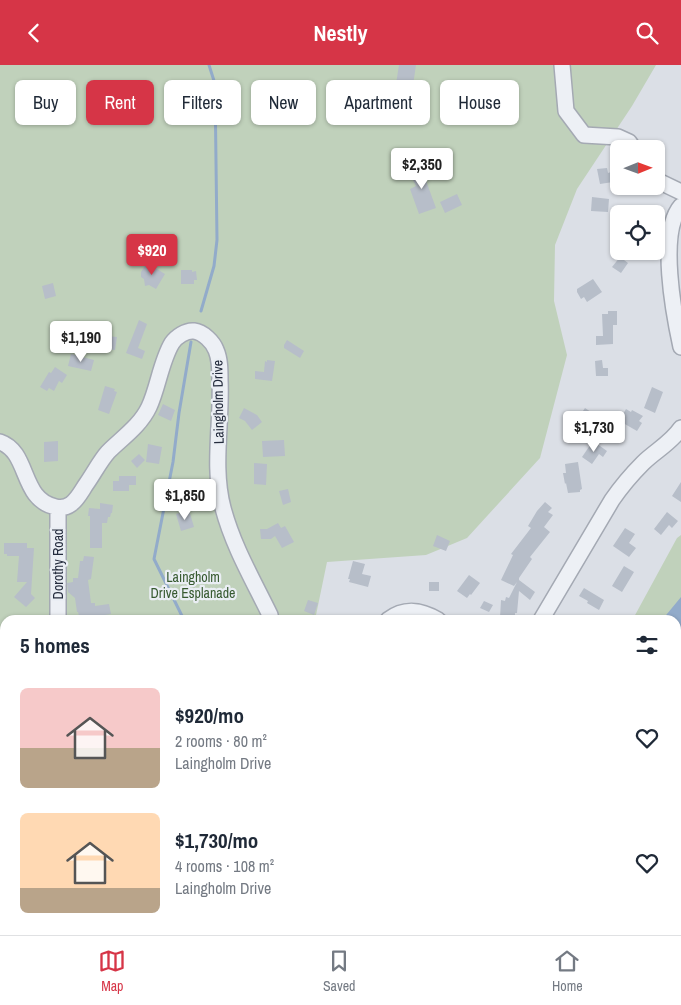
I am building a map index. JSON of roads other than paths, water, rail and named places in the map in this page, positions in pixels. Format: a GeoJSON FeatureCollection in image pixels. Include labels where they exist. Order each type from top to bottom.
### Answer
{"type":"FeatureCollection","features":[{"type":"Feature","properties":{"kind":"street"},"geometry":{"type":"LineString","coordinates":[[562,65],[566,111],[584,135],[618,137],[625,140]]}},
{"type":"Feature","properties":{"kind":"street"},"geometry":{"type":"LineString","coordinates":[[665,184],[681,192]]}},
{"type":"Feature","properties":{"kind":"street"},"geometry":{"type":"LineString","coordinates":[[681,207],[678,209],[672,223],[670,239],[670,287],[681,347]]}},
{"type":"Feature","properties":{"kind":"street","name":"Laingholm Drive"},"geometry":{"type":"LineString","coordinates":[[58,508],[70,505],[107,453],[135,427],[148,409],[172,342],[186,332],[194,331],[201,334],[209,339],[216,349],[219,361],[221,388],[218,469],[222,507],[234,543],[270,615]]}},
{"type":"Feature","properties":{"kind":"street"},"geometry":{"type":"LineString","coordinates":[[544,615],[612,500],[644,462],[675,437],[681,428]]}},
{"type":"Feature","properties":{"kind":"street"},"geometry":{"type":"LineString","coordinates":[[0,441],[17,455],[36,497],[47,505],[58,508]]}},
{"type":"Feature","properties":{"kind":"street","name":"Dorothy Road"},"geometry":{"type":"LineString","coordinates":[[58,508],[58,615]]}},
{"type":"Feature","properties":{"kind":"street"},"geometry":{"type":"LineString","coordinates":[[396,615],[406,611],[419,611],[427,615]]}},
{"type":"Feature","properties":{"kind":"water"},"geometry":{"type":"Polygon","coordinates":[[[681,597],[681,615],[666,615],[681,597]]]}},
{"type":"Feature","properties":{"kind":"waterway"},"geometry":{"type":"LineString","coordinates":[[201,311],[214,266],[217,240],[215,84],[209,65]]}},
{"type":"Feature","properties":{"kind":"waterway"},"geometry":{"type":"LineString","coordinates":[[182,615],[154,559],[173,462],[191,342]]}},
{"type":"Feature","properties":{"kind":"park label","name":"Laingholm Drive Esplanade"},"geometry":{"type":"Point","coordinates":[193,585]}}]}
